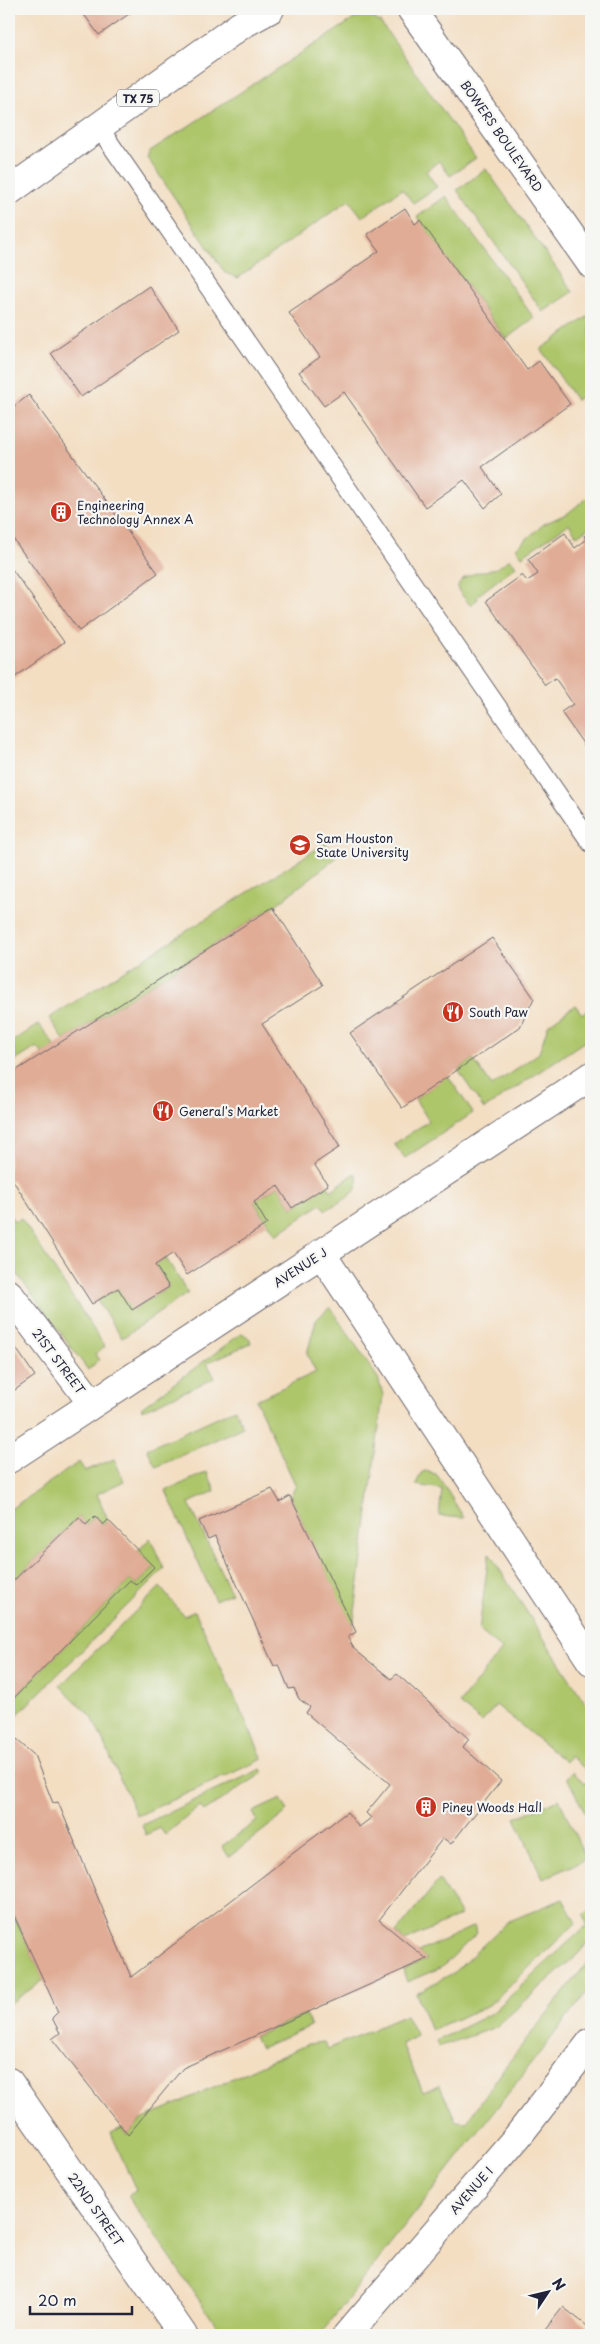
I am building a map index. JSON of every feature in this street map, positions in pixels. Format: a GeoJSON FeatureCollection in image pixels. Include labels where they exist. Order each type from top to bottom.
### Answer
{"type":"FeatureCollection","features":[{"type":"Feature","properties":{"kind":"street","name":"TX 75"},"geometry":{"type":"LineString","coordinates":[[9,190],[241,25],[270,9]]}},
{"type":"Feature","properties":{"kind":"street","name":"BOWERS BOULEVARD"},"geometry":{"type":"LineString","coordinates":[[411,9],[591,264]]}},
{"type":"Feature","properties":{"kind":"street","name":"AVENUE J"},"geometry":{"type":"LineString","coordinates":[[9,1460],[92,1403],[591,1076]]}},
{"type":"Feature","properties":{"kind":"street"},"geometry":{"type":"LineString","coordinates":[[321,1253],[591,1661]]}},
{"type":"Feature","properties":{"kind":"street","name":"21ST STREET"},"geometry":{"type":"LineString","coordinates":[[9,1294],[92,1403]]}},
{"type":"Feature","properties":{"kind":"street","name":"AVENUE I"},"geometry":{"type":"LineString","coordinates":[[347,2335],[518,2136],[591,2042]]}},
{"type":"Feature","properties":{"kind":"street","name":"22ND STREET"},"geometry":{"type":"LineString","coordinates":[[9,2082],[183,2335]]}},
{"type":"Feature","properties":{"kind":"lane"},"geometry":{"type":"LineString","coordinates":[[98,126],[591,843]]}},
{"type":"Feature","properties":{"kind":"green space"},"geometry":{"type":"Polygon","coordinates":[[[360,15],[371,16],[381,23],[476,158],[450,176],[439,161],[426,171],[437,187],[413,203],[402,189],[362,217],[349,200],[238,278],[225,273],[147,157],[150,151],[360,15]]]}},
{"type":"Feature","properties":{"kind":"green space"},"geometry":{"type":"Polygon","coordinates":[[[486,169],[573,292],[543,312],[457,190],[486,169]]]}},
{"type":"Feature","properties":{"kind":"green space"},"geometry":{"type":"Polygon","coordinates":[[[446,196],[534,318],[506,339],[417,217],[446,196]]]}},
{"type":"Feature","properties":{"kind":"green space"},"geometry":{"type":"Polygon","coordinates":[[[590,315],[591,390],[576,400],[541,349],[590,315]]]}},
{"type":"Feature","properties":{"kind":"green space"},"geometry":{"type":"Polygon","coordinates":[[[591,495],[591,526],[577,536],[569,524],[522,556],[516,548],[544,524],[568,513],[591,495]]]}},
{"type":"Feature","properties":{"kind":"green space"},"geometry":{"type":"Polygon","coordinates":[[[510,559],[516,566],[477,596],[478,599],[470,605],[458,590],[462,580],[473,574],[496,568],[510,559]]]}},
{"type":"Feature","properties":{"kind":"green space"},"geometry":{"type":"Polygon","coordinates":[[[326,843],[336,858],[273,907],[64,1040],[49,1018],[326,843]]]}},
{"type":"Feature","properties":{"kind":"green space"},"geometry":{"type":"Polygon","coordinates":[[[575,1005],[582,1014],[591,1007],[591,1037],[484,1109],[458,1070],[473,1059],[492,1086],[539,1053],[548,1025],[575,1005]]]}},
{"type":"Feature","properties":{"kind":"green space"},"geometry":{"type":"Polygon","coordinates":[[[39,1024],[55,1046],[43,1054],[37,1047],[9,1065],[9,1044],[39,1024]]]}},
{"type":"Feature","properties":{"kind":"green space"},"geometry":{"type":"Polygon","coordinates":[[[448,1076],[473,1113],[405,1158],[394,1144],[429,1121],[415,1099],[448,1076]]]}},
{"type":"Feature","properties":{"kind":"green space"},"geometry":{"type":"Polygon","coordinates":[[[355,1173],[357,1186],[350,1196],[326,1210],[321,1204],[276,1235],[254,1202],[278,1186],[292,1208],[328,1185],[331,1191],[355,1173]]]}},
{"type":"Feature","properties":{"kind":"green space"},"geometry":{"type":"Polygon","coordinates":[[[9,1213],[15,1222],[21,1218],[105,1347],[95,1354],[99,1360],[88,1370],[9,1263],[9,1213]]]}},
{"type":"Feature","properties":{"kind":"green space"},"geometry":{"type":"Polygon","coordinates":[[[166,1258],[188,1293],[122,1338],[97,1301],[118,1288],[133,1310],[169,1287],[155,1265],[166,1258]]]}},
{"type":"Feature","properties":{"kind":"green space"},"geometry":{"type":"Polygon","coordinates":[[[330,1307],[378,1378],[383,1395],[353,1628],[290,1496],[296,1486],[256,1400],[316,1372],[307,1354],[316,1320],[330,1307]]]}},
{"type":"Feature","properties":{"kind":"green space"},"geometry":{"type":"Polygon","coordinates":[[[242,1333],[249,1338],[251,1343],[207,1363],[215,1378],[143,1410],[141,1408],[242,1333]]]}},
{"type":"Feature","properties":{"kind":"green space"},"geometry":{"type":"Polygon","coordinates":[[[235,1409],[243,1427],[156,1467],[147,1449],[235,1409]]]}},
{"type":"Feature","properties":{"kind":"green space"},"geometry":{"type":"Polygon","coordinates":[[[114,1459],[124,1481],[97,1494],[108,1520],[103,1525],[95,1516],[86,1525],[79,1517],[9,1585],[9,1510],[79,1462],[85,1471],[114,1459]]]}},
{"type":"Feature","properties":{"kind":"green space"},"geometry":{"type":"Polygon","coordinates":[[[425,1471],[436,1474],[464,1518],[439,1516],[442,1489],[416,1485],[421,1473],[425,1471]]]}},
{"type":"Feature","properties":{"kind":"green space"},"geometry":{"type":"Polygon","coordinates":[[[207,1472],[215,1491],[189,1503],[231,1593],[215,1600],[166,1491],[207,1472]]]}},
{"type":"Feature","properties":{"kind":"green space"},"geometry":{"type":"Polygon","coordinates":[[[150,1538],[164,1569],[11,1721],[9,1718],[9,1703],[130,1580],[136,1585],[154,1568],[138,1551],[150,1538]]]}},
{"type":"Feature","properties":{"kind":"green space"},"geometry":{"type":"Polygon","coordinates":[[[489,1553],[591,1712],[591,1774],[570,1756],[566,1762],[496,1705],[482,1722],[459,1704],[502,1650],[479,1630],[489,1553]]]}},
{"type":"Feature","properties":{"kind":"green space"},"geometry":{"type":"Polygon","coordinates":[[[160,1587],[184,1616],[195,1611],[263,1759],[137,1816],[92,1717],[60,1686],[160,1587]]]}},
{"type":"Feature","properties":{"kind":"green space"},"geometry":{"type":"Polygon","coordinates":[[[261,1769],[263,1773],[204,1811],[200,1806],[165,1835],[160,1828],[146,1835],[142,1825],[261,1769]]]}},
{"type":"Feature","properties":{"kind":"green space"},"geometry":{"type":"Polygon","coordinates":[[[572,1772],[591,1788],[591,1825],[567,1777],[572,1772]]]}},
{"type":"Feature","properties":{"kind":"green space"},"geometry":{"type":"Polygon","coordinates":[[[281,1799],[288,1811],[229,1857],[222,1846],[257,1821],[253,1812],[281,1799]]]}},
{"type":"Feature","properties":{"kind":"green space"},"geometry":{"type":"Polygon","coordinates":[[[559,1799],[586,1859],[543,1879],[515,1818],[559,1799]]]}},
{"type":"Feature","properties":{"kind":"green space"},"geometry":{"type":"Polygon","coordinates":[[[439,1880],[461,1915],[405,1941],[396,1933],[439,1880]]]}},
{"type":"Feature","properties":{"kind":"green space"},"geometry":{"type":"Polygon","coordinates":[[[563,1899],[576,1923],[489,2005],[431,2030],[416,1993],[455,1972],[507,1922],[563,1899]]]}},
{"type":"Feature","properties":{"kind":"green space"},"geometry":{"type":"Polygon","coordinates":[[[9,1906],[44,1980],[9,2004],[9,1906]]]}},
{"type":"Feature","properties":{"kind":"green space"},"geometry":{"type":"Polygon","coordinates":[[[591,1909],[591,1938],[579,1953],[496,2027],[438,2047],[436,2041],[492,2013],[587,1925],[584,1915],[591,1909]]]}},
{"type":"Feature","properties":{"kind":"green space"},"geometry":{"type":"Polygon","coordinates":[[[474,1926],[477,1933],[442,1967],[407,1982],[403,1970],[427,1959],[418,1952],[474,1926]]]}},
{"type":"Feature","properties":{"kind":"green space"},"geometry":{"type":"Polygon","coordinates":[[[591,1958],[591,1987],[320,2335],[223,2335],[128,2196],[136,2190],[111,2133],[122,2128],[128,2135],[141,2120],[308,2044],[324,2042],[328,2049],[406,2015],[417,2036],[402,2044],[423,2092],[440,2086],[456,2121],[467,2122],[504,2068],[591,1958]]]}},
{"type":"Feature","properties":{"kind":"green space"},"geometry":{"type":"Polygon","coordinates":[[[305,2014],[311,2026],[260,2048],[254,2037],[305,2014]]]}},
{"type":"Feature","properties":{"kind":"building"},"geometry":{"type":"Polygon","coordinates":[[[80,9],[136,9],[99,35],[80,9]]]}},
{"type":"Feature","properties":{"kind":"building"},"geometry":{"type":"Polygon","coordinates":[[[405,208],[415,224],[420,220],[527,370],[539,361],[570,404],[482,467],[501,494],[485,508],[464,480],[425,507],[344,392],[324,406],[299,372],[320,357],[289,313],[379,251],[367,234],[405,208]]]}},
{"type":"Feature","properties":{"kind":"building"},"geometry":{"type":"Polygon","coordinates":[[[149,286],[179,330],[81,397],[51,353],[149,286]]]}},
{"type":"Feature","properties":{"kind":"building","name":"Engineering Technology Annex A"},"geometry":{"type":"Polygon","coordinates":[[[29,395],[158,573],[79,631],[9,533],[9,490],[12,487],[9,483],[9,410],[29,395]]]}},
{"type":"Feature","properties":{"kind":"building"},"geometry":{"type":"Polygon","coordinates":[[[591,531],[591,755],[561,712],[573,704],[555,678],[545,685],[486,601],[522,575],[527,581],[538,574],[528,559],[565,533],[575,548],[586,540],[584,536],[591,531]]]}},
{"type":"Feature","properties":{"kind":"building"},"geometry":{"type":"Polygon","coordinates":[[[9,565],[64,642],[11,680],[9,677],[9,565]]]}},
{"type":"Feature","properties":{"kind":"building","name":"General's Market"},"geometry":{"type":"Polygon","coordinates":[[[273,907],[323,985],[262,1024],[340,1147],[314,1164],[328,1185],[292,1208],[278,1186],[254,1202],[267,1224],[187,1275],[173,1253],[155,1265],[169,1287],[132,1310],[118,1288],[92,1304],[12,1179],[9,1181],[9,1075],[273,907]]]}},
{"type":"Feature","properties":{"kind":"building","name":"South Paw"},"geometry":{"type":"Polygon","coordinates":[[[492,938],[534,998],[520,1027],[402,1108],[350,1033],[492,938]]]}},
{"type":"Feature","properties":{"kind":"building"},"geometry":{"type":"Polygon","coordinates":[[[9,1338],[35,1376],[9,1394],[9,1338]]]}},
{"type":"Feature","properties":{"kind":"building","name":"Piney Woods Hall"},"geometry":{"type":"Polygon","coordinates":[[[272,1489],[280,1502],[290,1496],[356,1632],[348,1637],[354,1649],[391,1679],[397,1674],[469,1739],[463,1747],[501,1781],[451,1844],[443,1838],[379,1920],[427,1959],[183,2068],[128,2135],[52,2039],[60,2033],[52,2018],[58,2012],[9,1905],[9,1733],[34,1755],[53,1803],[58,1802],[131,1977],[347,1812],[359,1827],[371,1818],[366,1813],[390,1784],[306,1713],[310,1707],[299,1699],[294,1688],[289,1689],[279,1665],[274,1666],[215,1536],[208,1539],[199,1521],[272,1489]]]}},
{"type":"Feature","properties":{"kind":"building"},"geometry":{"type":"Polygon","coordinates":[[[95,1516],[103,1525],[108,1520],[154,1567],[136,1585],[130,1580],[9,1703],[9,1585],[79,1517],[86,1525],[95,1516]]]}},
{"type":"Feature","properties":{"kind":"building"},"geometry":{"type":"Polygon","coordinates":[[[563,2307],[591,2329],[591,2335],[541,2335],[563,2307]]]}},
{"type":"Feature","properties":{"kind":"place","name":"Engineering Technology Annex A"},"geometry":{"type":"Point","coordinates":[61,512]}},
{"type":"Feature","properties":{"kind":"place","name":"Sam Houston State University"},"geometry":{"type":"Point","coordinates":[300,845]}},
{"type":"Feature","properties":{"kind":"place","name":"South Paw"},"geometry":{"type":"Point","coordinates":[453,1012]}},
{"type":"Feature","properties":{"kind":"place","name":"General's Market"},"geometry":{"type":"Point","coordinates":[163,1111]}},
{"type":"Feature","properties":{"kind":"place","name":"Piney Woods Hall"},"geometry":{"type":"Point","coordinates":[426,1807]}}]}
